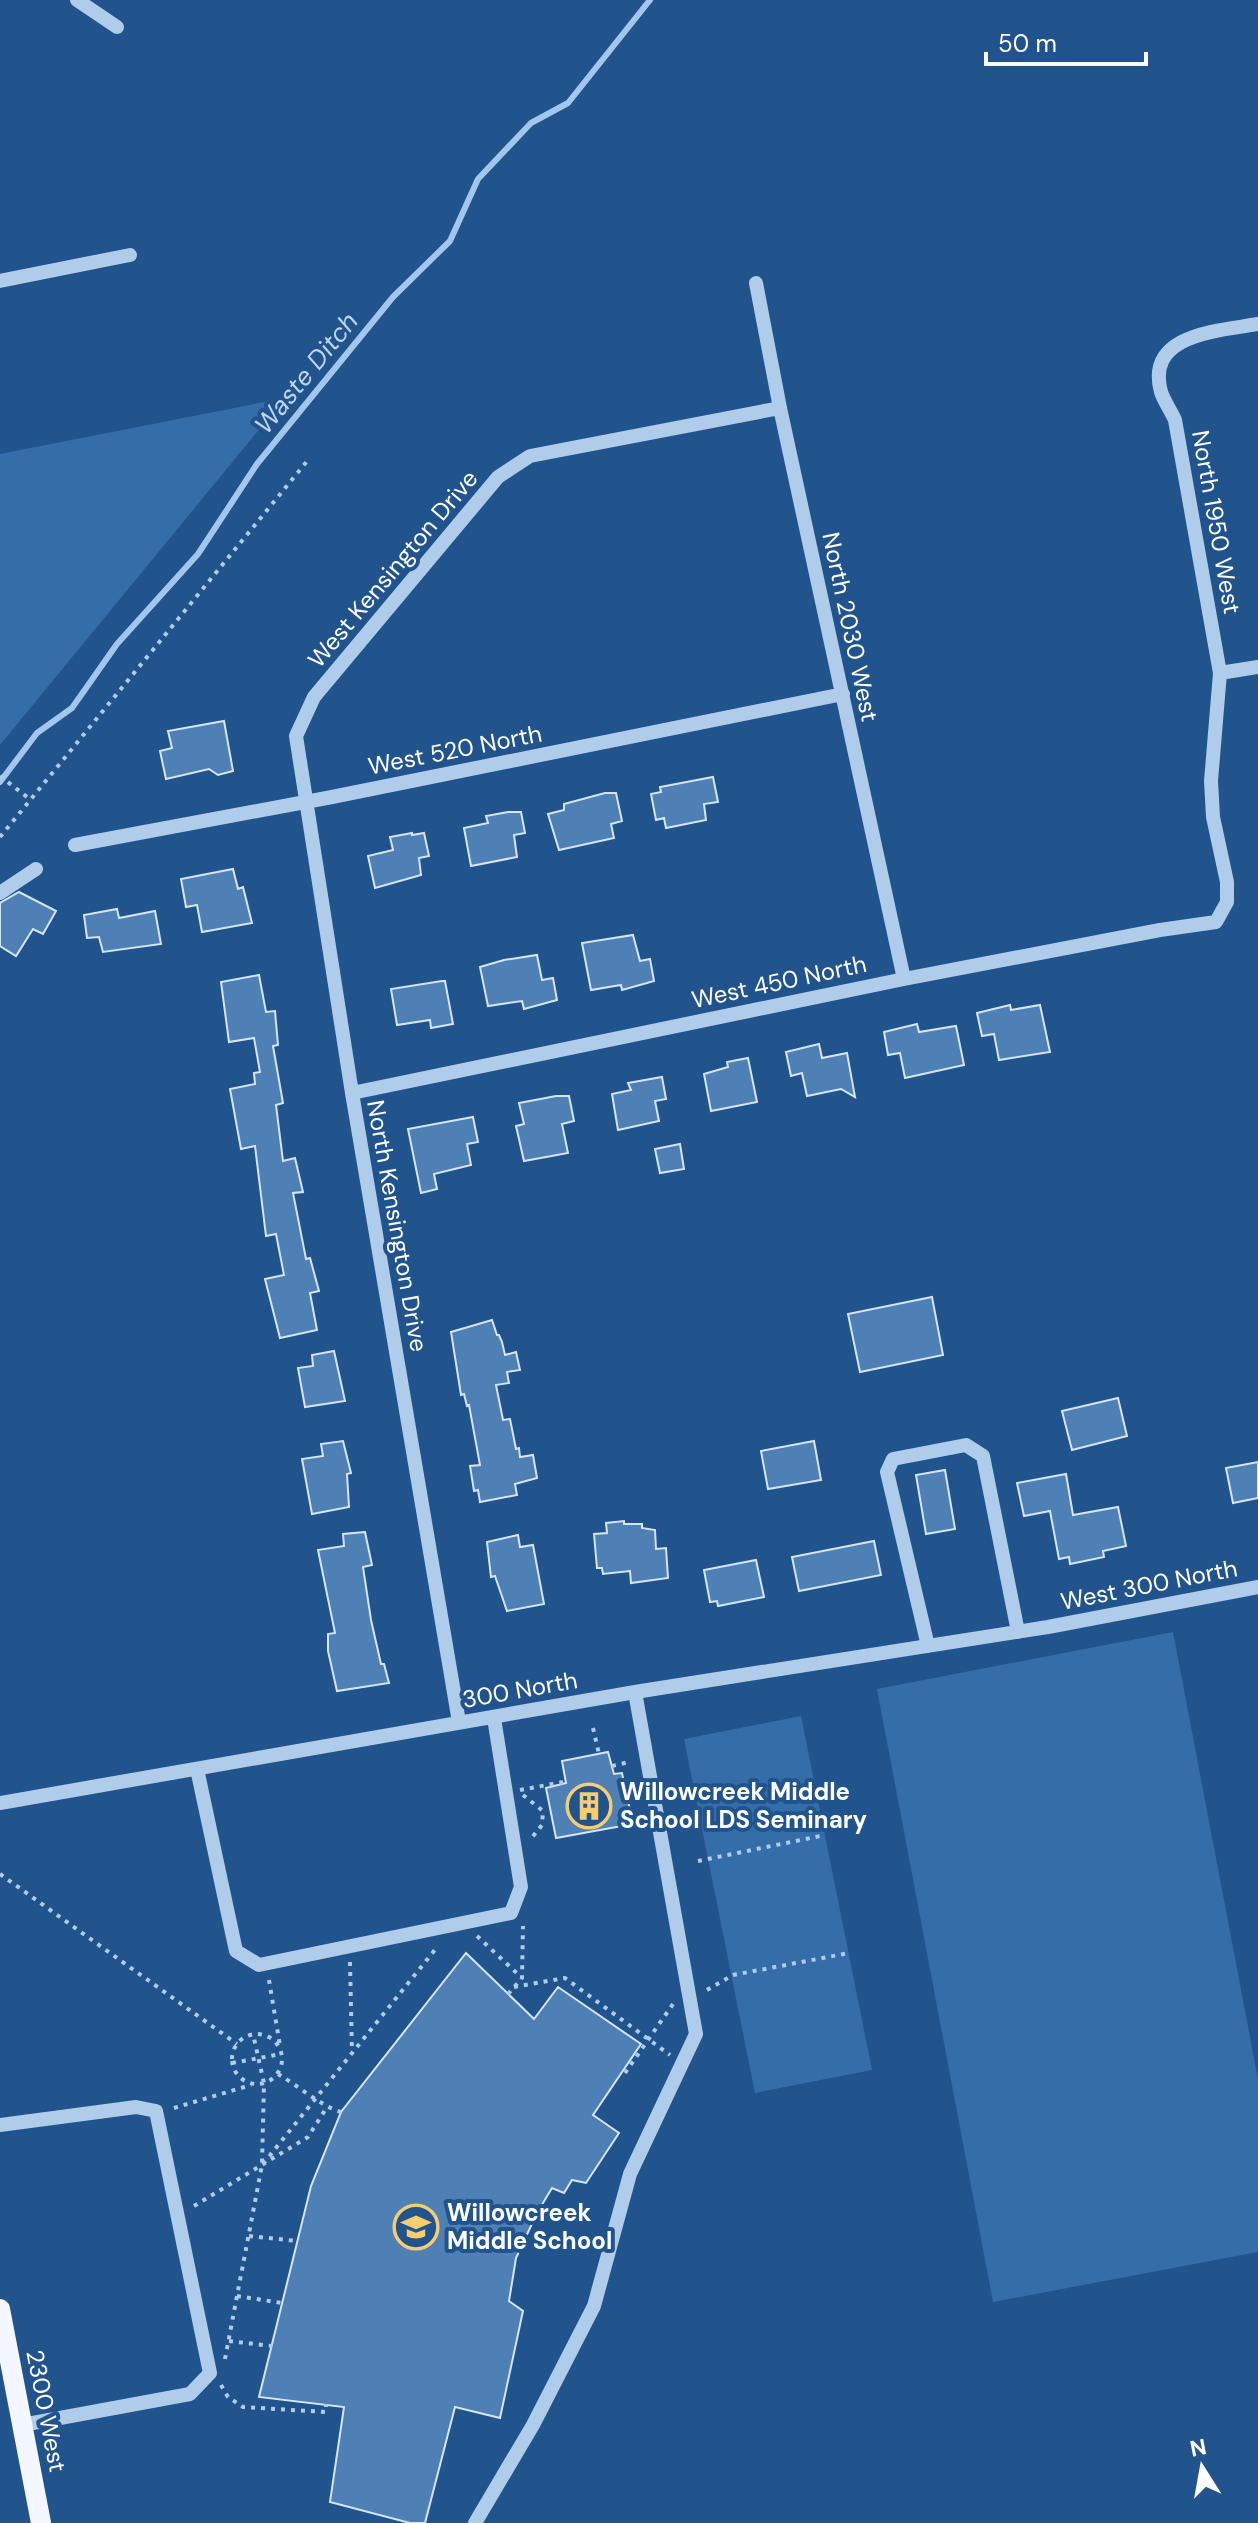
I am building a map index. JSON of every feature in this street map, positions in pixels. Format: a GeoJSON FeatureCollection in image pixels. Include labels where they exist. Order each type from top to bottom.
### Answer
{"type":"FeatureCollection","features":[{"type":"Feature","properties":{"kind":"main road","name":"2300 West"},"geometry":{"type":"LineString","coordinates":[[0,2309],[41,2523]]}},
{"type":"Feature","properties":{"kind":"street"},"geometry":{"type":"LineString","coordinates":[[77,0],[117,27]]}},
{"type":"Feature","properties":{"kind":"street"},"geometry":{"type":"LineString","coordinates":[[0,281],[130,255]]}},
{"type":"Feature","properties":{"kind":"street","name":"North 2030 West"},"geometry":{"type":"LineString","coordinates":[[756,283],[780,408],[904,979]]}},
{"type":"Feature","properties":{"kind":"street","name":"North 1950 West"},"geometry":{"type":"LineString","coordinates":[[1216,922],[1227,902],[1227,882],[1213,817],[1211,781],[1220,673],[1175,420],[1161,392],[1159,368],[1172,347],[1191,336],[1258,324]]}},
{"type":"Feature","properties":{"kind":"street","name":"West Kensington Drive"},"geometry":{"type":"LineString","coordinates":[[296,736],[314,697],[498,477],[530,456],[780,408]]}},
{"type":"Feature","properties":{"kind":"street"},"geometry":{"type":"LineString","coordinates":[[1220,673],[1258,667]]}},
{"type":"Feature","properties":{"kind":"street","name":"West 520 North"},"geometry":{"type":"LineString","coordinates":[[75,845],[843,694]]}},
{"type":"Feature","properties":{"kind":"street","name":"North Kensington Drive"},"geometry":{"type":"LineString","coordinates":[[296,736],[352,1093],[459,1722]]}},
{"type":"Feature","properties":{"kind":"street"},"geometry":{"type":"LineString","coordinates":[[0,893],[36,869]]}},
{"type":"Feature","properties":{"kind":"street","name":"West 450 North"},"geometry":{"type":"LineString","coordinates":[[352,1093],[904,979],[1216,922]]}},
{"type":"Feature","properties":{"kind":"street"},"geometry":{"type":"LineString","coordinates":[[928,1646],[887,1472],[893,1459],[966,1445],[983,1456],[1018,1632]]}},
{"type":"Feature","properties":{"kind":"street","name":"West 300 North"},"geometry":{"type":"LineString","coordinates":[[1048,1627],[1258,1587]]}},
{"type":"Feature","properties":{"kind":"street","name":"300 North"},"geometry":{"type":"LineString","coordinates":[[0,1803],[635,1692],[1048,1627]]}},
{"type":"Feature","properties":{"kind":"street"},"geometry":{"type":"LineString","coordinates":[[475,2523],[533,2425],[594,2306],[630,2174],[696,2034],[635,1692]]}},
{"type":"Feature","properties":{"kind":"street"},"geometry":{"type":"LineString","coordinates":[[197,1769],[236,1951],[259,1965],[511,1913],[521,1887],[494,1718]]}},
{"type":"Feature","properties":{"kind":"street"},"geometry":{"type":"LineString","coordinates":[[0,2125],[136,2107],[156,2111],[210,2373],[190,2394],[22,2425]]}},
{"type":"Feature","properties":{"kind":"path"},"geometry":{"type":"LineString","coordinates":[[0,837],[308,460]]}},
{"type":"Feature","properties":{"kind":"path"},"geometry":{"type":"LineString","coordinates":[[0,776],[31,800]]}},
{"type":"Feature","properties":{"kind":"path"},"geometry":{"type":"LineString","coordinates":[[593,1728],[599,1754]]}},
{"type":"Feature","properties":{"kind":"path"},"geometry":{"type":"LineString","coordinates":[[528,1842],[542,1825],[543,1811],[518,1791],[563,1782]]}},
{"type":"Feature","properties":{"kind":"path"},"geometry":{"type":"LineString","coordinates":[[698,1861],[825,1835]]}},
{"type":"Feature","properties":{"kind":"path"},"geometry":{"type":"LineString","coordinates":[[0,1874],[237,2044]]}},
{"type":"Feature","properties":{"kind":"path"},"geometry":{"type":"LineString","coordinates":[[508,1994],[522,1978],[523,1925]]}},
{"type":"Feature","properties":{"kind":"path"},"geometry":{"type":"LineString","coordinates":[[469,1928],[522,1978]]}},
{"type":"Feature","properties":{"kind":"path"},"geometry":{"type":"LineString","coordinates":[[262,2165],[439,1944]]}},
{"type":"Feature","properties":{"kind":"path"},"geometry":{"type":"LineString","coordinates":[[349,1952],[352,2053]]}},
{"type":"Feature","properties":{"kind":"path"},"geometry":{"type":"LineString","coordinates":[[704,1991],[733,1975],[849,1953]]}},
{"type":"Feature","properties":{"kind":"path"},"geometry":{"type":"LineString","coordinates":[[514,1987],[565,1978],[682,2064]]}},
{"type":"Feature","properties":{"kind":"path"},"geometry":{"type":"LineString","coordinates":[[174,2108],[264,2083],[278,2074],[282,2064],[281,2051],[269,1979]]}},
{"type":"Feature","properties":{"kind":"path"},"geometry":{"type":"LineString","coordinates":[[625,2073],[681,1993]]}},
{"type":"Feature","properties":{"kind":"path"},"geometry":{"type":"LineString","coordinates":[[224,2365],[262,2165],[264,2083],[253,2034]]}},
{"type":"Feature","properties":{"kind":"path"},"geometry":{"type":"LineString","coordinates":[[253,2084],[242,2080],[232,2063],[237,2044],[253,2034],[269,2037],[281,2051]]}},
{"type":"Feature","properties":{"kind":"path"},"geometry":{"type":"LineString","coordinates":[[232,2063],[281,2051]]}},
{"type":"Feature","properties":{"kind":"path"},"geometry":{"type":"LineString","coordinates":[[278,2074],[317,2097],[327,2107],[341,2112]]}},
{"type":"Feature","properties":{"kind":"path"},"geometry":{"type":"LineString","coordinates":[[194,2206],[308,2137],[327,2107]]}},
{"type":"Feature","properties":{"kind":"path"},"geometry":{"type":"LineString","coordinates":[[249,2236],[297,2241]]}},
{"type":"Feature","properties":{"kind":"path"},"geometry":{"type":"LineString","coordinates":[[237,2296],[282,2303]]}},
{"type":"Feature","properties":{"kind":"path"},"geometry":{"type":"LineString","coordinates":[[229,2341],[272,2346]]}},
{"type":"Feature","properties":{"kind":"path"},"geometry":{"type":"LineString","coordinates":[[220,2382],[228,2397],[243,2407],[326,2412],[326,2404]]}},
{"type":"Feature","properties":{"kind":"shaded area"},"geometry":{"type":"Polygon","coordinates":[[[285,398],[0,745],[0,454],[285,398]]]}},
{"type":"Feature","properties":{"kind":"shaded area"},"geometry":{"type":"Polygon","coordinates":[[[1173,1632],[1258,2079],[1258,2252],[993,2302],[877,1689],[1173,1632]]]}},
{"type":"Feature","properties":{"kind":"shaded area"},"geometry":{"type":"Polygon","coordinates":[[[801,1716],[872,2070],[755,2093],[684,1739],[801,1716]]]}},
{"type":"Feature","properties":{"kind":"building"},"geometry":{"type":"Polygon","coordinates":[[[224,721],[233,771],[218,775],[209,769],[166,779],[160,751],[172,748],[168,731],[224,721]]]}},
{"type":"Feature","properties":{"kind":"building"},"geometry":{"type":"Polygon","coordinates":[[[713,777],[718,802],[704,804],[706,820],[666,828],[664,818],[656,820],[651,794],[661,792],[660,787],[713,777]]]}},
{"type":"Feature","properties":{"kind":"building"},"geometry":{"type":"Polygon","coordinates":[[[616,793],[622,821],[611,824],[614,838],[559,850],[548,814],[564,810],[564,804],[616,793]]]}},
{"type":"Feature","properties":{"kind":"building"},"geometry":{"type":"Polygon","coordinates":[[[521,812],[525,833],[514,835],[517,857],[471,866],[464,828],[488,823],[486,816],[521,812]]]}},
{"type":"Feature","properties":{"kind":"building"},"geometry":{"type":"Polygon","coordinates":[[[424,833],[429,856],[419,858],[421,875],[375,888],[368,856],[393,850],[390,837],[424,833]]]}},
{"type":"Feature","properties":{"kind":"building"},"geometry":{"type":"Polygon","coordinates":[[[233,869],[238,889],[243,887],[252,923],[202,932],[197,905],[186,907],[181,879],[233,869]]]}},
{"type":"Feature","properties":{"kind":"building"},"geometry":{"type":"Polygon","coordinates":[[[19,892],[56,911],[43,934],[33,929],[16,956],[0,946],[0,903],[19,892]]]}},
{"type":"Feature","properties":{"kind":"building"},"geometry":{"type":"Polygon","coordinates":[[[117,909],[119,918],[155,911],[161,944],[103,952],[99,937],[87,938],[84,915],[117,909]]]}},
{"type":"Feature","properties":{"kind":"building"},"geometry":{"type":"Polygon","coordinates":[[[633,935],[640,961],[650,959],[654,981],[622,990],[621,985],[591,990],[582,943],[633,935]]]}},
{"type":"Feature","properties":{"kind":"building"},"geometry":{"type":"Polygon","coordinates":[[[537,955],[542,980],[553,978],[557,1000],[524,1009],[522,1001],[488,1006],[480,967],[537,955]]]}},
{"type":"Feature","properties":{"kind":"building"},"geometry":{"type":"Polygon","coordinates":[[[259,975],[266,1012],[275,1011],[278,1045],[273,1046],[283,1103],[276,1105],[283,1161],[295,1158],[303,1192],[293,1193],[306,1259],[310,1258],[319,1291],[310,1293],[317,1330],[280,1338],[265,1279],[284,1275],[276,1234],[266,1236],[255,1146],[241,1149],[230,1089],[255,1084],[254,1073],[260,1072],[254,1038],[229,1042],[221,982],[259,975]]]}},
{"type":"Feature","properties":{"kind":"building"},"geometry":{"type":"Polygon","coordinates":[[[445,981],[453,1024],[431,1028],[430,1020],[397,1025],[391,989],[445,981]]]}},
{"type":"Feature","properties":{"kind":"building"},"geometry":{"type":"Polygon","coordinates":[[[1010,1005],[1011,1010],[1040,1005],[1050,1052],[999,1060],[994,1034],[982,1036],[977,1013],[1010,1005]]]}},
{"type":"Feature","properties":{"kind":"building"},"geometry":{"type":"Polygon","coordinates":[[[917,1024],[919,1032],[956,1026],[964,1065],[905,1078],[900,1053],[888,1055],[884,1032],[917,1024]]]}},
{"type":"Feature","properties":{"kind":"building"},"geometry":{"type":"Polygon","coordinates":[[[819,1044],[822,1058],[847,1053],[855,1097],[841,1089],[807,1096],[802,1073],[791,1076],[786,1052],[819,1044]]]}},
{"type":"Feature","properties":{"kind":"building"},"geometry":{"type":"Polygon","coordinates":[[[748,1058],[757,1102],[711,1111],[704,1074],[728,1067],[727,1062],[748,1058]]]}},
{"type":"Feature","properties":{"kind":"building"},"geometry":{"type":"Polygon","coordinates":[[[662,1077],[666,1099],[655,1101],[659,1121],[618,1130],[612,1094],[631,1090],[628,1083],[662,1077]]]}},
{"type":"Feature","properties":{"kind":"building"},"geometry":{"type":"Polygon","coordinates":[[[569,1096],[574,1121],[562,1124],[568,1153],[524,1161],[516,1126],[524,1124],[519,1103],[569,1096]]]}},
{"type":"Feature","properties":{"kind":"building"},"geometry":{"type":"Polygon","coordinates":[[[473,1117],[478,1142],[467,1144],[471,1165],[434,1174],[437,1189],[421,1193],[408,1129],[473,1117]]]}},
{"type":"Feature","properties":{"kind":"building"},"geometry":{"type":"Polygon","coordinates":[[[680,1144],[684,1169],[660,1173],[655,1149],[680,1144]]]}},
{"type":"Feature","properties":{"kind":"building"},"geometry":{"type":"Polygon","coordinates":[[[932,1297],[943,1355],[860,1372],[848,1314],[932,1297]]]}},
{"type":"Feature","properties":{"kind":"building"},"geometry":{"type":"Polygon","coordinates":[[[492,1320],[505,1355],[516,1352],[520,1370],[507,1372],[509,1383],[496,1385],[503,1420],[510,1419],[520,1457],[533,1455],[537,1478],[515,1484],[517,1495],[480,1502],[478,1490],[474,1491],[470,1466],[480,1465],[469,1405],[464,1394],[461,1395],[451,1332],[492,1320]]]}},
{"type":"Feature","properties":{"kind":"building"},"geometry":{"type":"Polygon","coordinates":[[[334,1351],[345,1401],[305,1407],[298,1368],[313,1366],[312,1355],[334,1351]]]}},
{"type":"Feature","properties":{"kind":"building"},"geometry":{"type":"Polygon","coordinates":[[[1118,1398],[1127,1436],[1072,1450],[1062,1411],[1118,1398]]]}},
{"type":"Feature","properties":{"kind":"building"},"geometry":{"type":"Polygon","coordinates":[[[343,1441],[351,1473],[347,1474],[349,1507],[312,1514],[302,1459],[323,1456],[321,1444],[343,1441]]]}},
{"type":"Feature","properties":{"kind":"building"},"geometry":{"type":"Polygon","coordinates":[[[814,1441],[821,1480],[768,1489],[761,1451],[814,1441]]]}},
{"type":"Feature","properties":{"kind":"building"},"geometry":{"type":"Polygon","coordinates":[[[1258,1462],[1258,1498],[1233,1503],[1226,1468],[1258,1462]]]}},
{"type":"Feature","properties":{"kind":"building"},"geometry":{"type":"Polygon","coordinates":[[[945,1470],[955,1529],[926,1534],[916,1475],[945,1470]]]}},
{"type":"Feature","properties":{"kind":"building"},"geometry":{"type":"Polygon","coordinates":[[[1066,1474],[1073,1515],[1118,1507],[1126,1546],[1103,1551],[1104,1557],[1070,1564],[1069,1557],[1059,1559],[1050,1511],[1024,1516],[1017,1483],[1066,1474]]]}},
{"type":"Feature","properties":{"kind":"building"},"geometry":{"type":"Polygon","coordinates":[[[624,1521],[624,1524],[642,1524],[642,1528],[655,1530],[656,1549],[666,1548],[668,1578],[631,1583],[630,1571],[603,1574],[602,1568],[597,1568],[594,1534],[607,1533],[606,1523],[624,1521]]]}},
{"type":"Feature","properties":{"kind":"building"},"geometry":{"type":"Polygon","coordinates":[[[365,1532],[372,1565],[363,1567],[371,1620],[381,1664],[384,1664],[389,1683],[337,1691],[328,1651],[328,1634],[335,1633],[318,1550],[344,1546],[343,1534],[365,1532]]]}},
{"type":"Feature","properties":{"kind":"building"},"geometry":{"type":"Polygon","coordinates":[[[518,1535],[520,1547],[533,1545],[544,1604],[507,1611],[495,1576],[491,1577],[487,1542],[518,1535]]]}},
{"type":"Feature","properties":{"kind":"building"},"geometry":{"type":"Polygon","coordinates":[[[874,1541],[881,1575],[799,1591],[792,1557],[874,1541]]]}},
{"type":"Feature","properties":{"kind":"building"},"geometry":{"type":"Polygon","coordinates":[[[756,1560],[764,1597],[718,1606],[717,1601],[710,1602],[704,1570],[756,1560]]]}},
{"type":"Feature","properties":{"kind":"building","name":"Willowcreek Middle School LDS Seminary"},"geometry":{"type":"Polygon","coordinates":[[[608,1752],[614,1774],[622,1773],[633,1824],[556,1838],[546,1788],[566,1783],[562,1761],[608,1752]]]}},
{"type":"Feature","properties":{"kind":"building","name":"Willowcreek Middle School"},"geometry":{"type":"Polygon","coordinates":[[[466,1953],[534,2019],[558,1987],[641,2044],[593,2115],[619,2133],[586,2183],[572,2180],[564,2193],[552,2188],[516,2258],[509,2301],[523,2311],[500,2418],[455,2407],[425,2523],[410,2523],[330,2502],[344,2407],[259,2397],[311,2186],[341,2112],[466,1953]]]}},
{"type":"Feature","properties":{"kind":"waterway","name":"Waste Ditch"},"geometry":{"type":"LineString","coordinates":[[0,782],[37,733],[72,708],[117,644],[198,554],[257,464],[393,297],[450,241],[478,179],[531,123],[568,103],[650,0]]}},
{"type":"Feature","properties":{"kind":"place","name":"Willowcreek Middle School LDS Seminary"},"geometry":{"type":"Point","coordinates":[589,1806]}},
{"type":"Feature","properties":{"kind":"place","name":"Willowcreek Middle School"},"geometry":{"type":"Point","coordinates":[416,2227]}}]}
